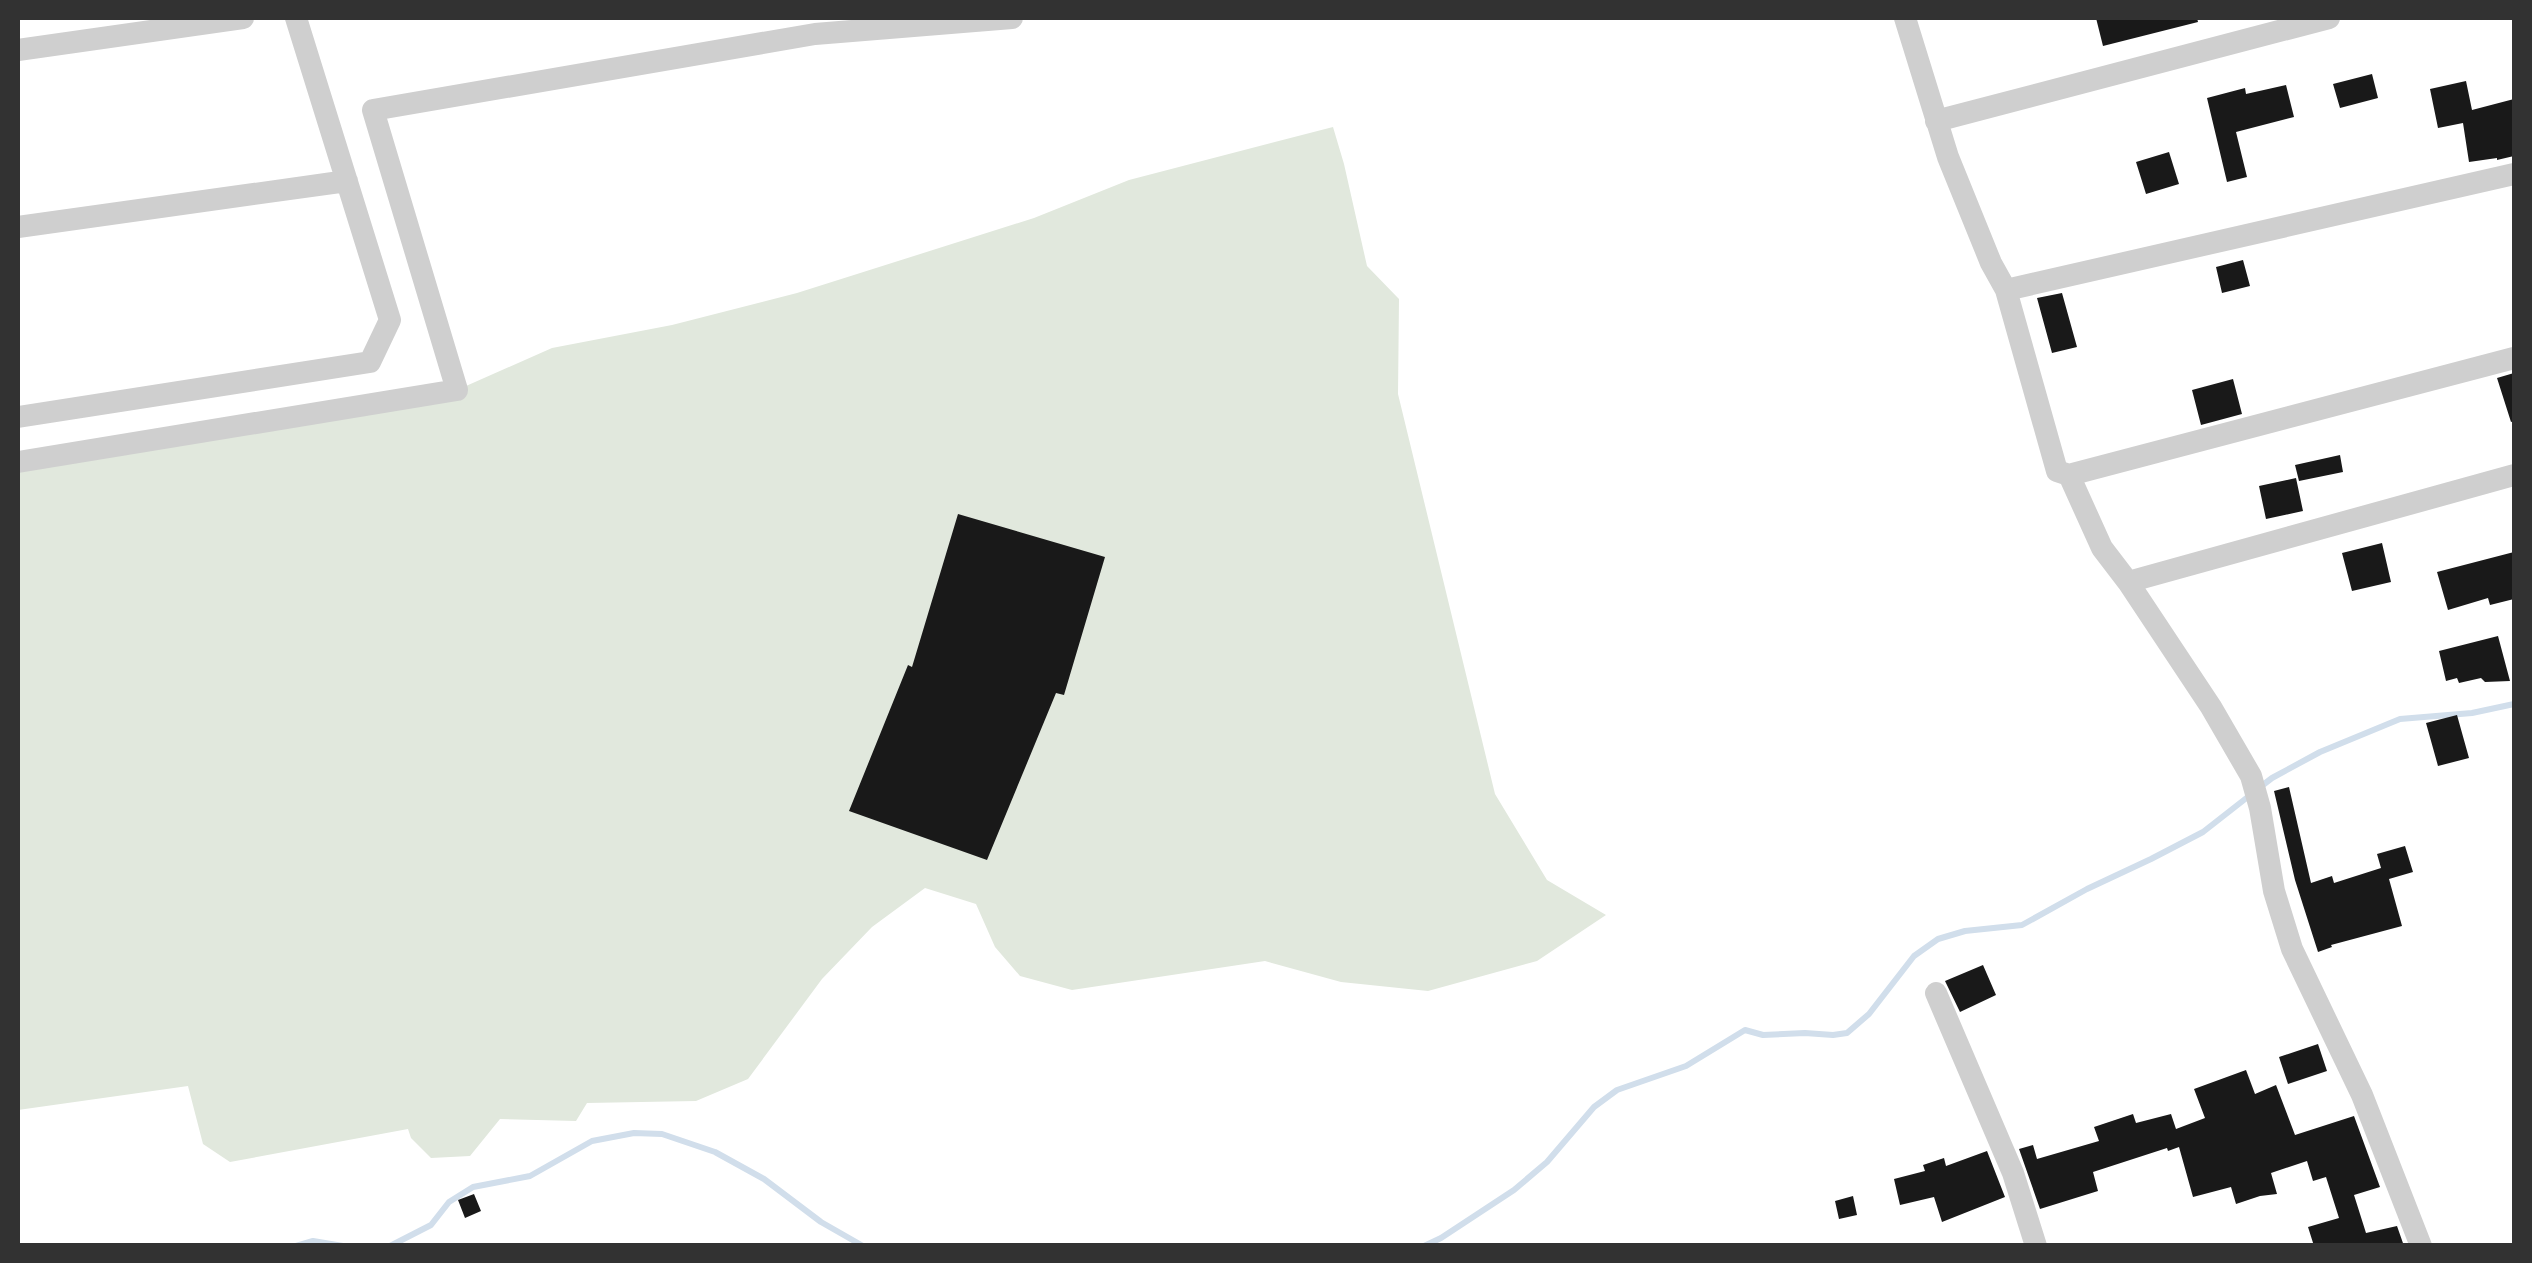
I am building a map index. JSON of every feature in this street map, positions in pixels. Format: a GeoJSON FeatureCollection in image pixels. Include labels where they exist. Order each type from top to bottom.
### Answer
{"type":"FeatureCollection","features":[{"type":"Feature","properties":{"kind":"street"},"geometry":{"type":"LineString","coordinates":[[18,50],[244,18]]}},
{"type":"Feature","properties":{"kind":"street"},"geometry":{"type":"LineString","coordinates":[[18,417],[370,362],[390,320],[296,18]]}},
{"type":"Feature","properties":{"kind":"street"},"geometry":{"type":"LineString","coordinates":[[18,462],[457,390],[374,110],[813,26],[1012,18]]}},
{"type":"Feature","properties":{"kind":"street"},"geometry":{"type":"LineString","coordinates":[[1905,18],[1936,121],[1991,263],[2006,290],[2057,472],[2068,475],[2514,358]]}},
{"type":"Feature","properties":{"kind":"street"},"geometry":{"type":"LineString","coordinates":[[1936,121],[2329,18]]}},
{"type":"Feature","properties":{"kind":"street"},"geometry":{"type":"LineString","coordinates":[[2006,290],[2514,174]]}},
{"type":"Feature","properties":{"kind":"street"},"geometry":{"type":"LineString","coordinates":[[18,227],[347,181]]}},
{"type":"Feature","properties":{"kind":"street"},"geometry":{"type":"LineString","coordinates":[[2068,475],[2102,548],[2211,706],[2251,776],[2274,891],[2292,949],[2362,1095],[2420,1246]]}},
{"type":"Feature","properties":{"kind":"street"},"geometry":{"type":"LineString","coordinates":[[2128,582],[2514,475]]}},
{"type":"Feature","properties":{"kind":"street"},"geometry":{"type":"LineString","coordinates":[[1936,993],[2013,1173],[2036,1246]]}},
{"type":"Feature","properties":{"kind":"shaded area"},"geometry":{"type":"Polygon","coordinates":[[[1333,127],[1367,266],[1399,299],[1398,394],[1495,794],[1547,880],[1606,915],[1537,961],[1428,991],[1341,982],[1265,961],[1072,990],[1020,976],[995,947],[976,904],[925,888],[872,927],[822,979],[748,1079],[696,1101],[587,1103],[576,1121],[500,1119],[470,1156],[431,1158],[411,1138],[408,1129],[230,1162],[203,1144],[188,1086],[18,1110],[18,462],[457,390],[552,348],[672,325],[797,293],[1034,218],[1129,180],[1333,127]]]}},
{"type":"Feature","properties":{"kind":"building"},"geometry":{"type":"Polygon","coordinates":[[[2096,18],[2197,18],[2198,22],[2103,46],[2096,18]]]}},
{"type":"Feature","properties":{"kind":"building"},"geometry":{"type":"Polygon","coordinates":[[[2372,74],[2378,98],[2340,108],[2333,84],[2372,74]]]}},
{"type":"Feature","properties":{"kind":"building"},"geometry":{"type":"Polygon","coordinates":[[[2466,81],[2472,110],[2514,99],[2514,156],[2469,162],[2463,123],[2438,128],[2430,89],[2466,81]]]}},
{"type":"Feature","properties":{"kind":"building"},"geometry":{"type":"Polygon","coordinates":[[[2286,85],[2294,117],[2236,132],[2247,177],[2227,182],[2207,98],[2245,88],[2246,94],[2286,85]]]}},
{"type":"Feature","properties":{"kind":"building"},"geometry":{"type":"Polygon","coordinates":[[[2169,152],[2179,184],[2146,194],[2136,162],[2169,152]]]}},
{"type":"Feature","properties":{"kind":"building"},"geometry":{"type":"Polygon","coordinates":[[[2243,260],[2250,286],[2222,293],[2216,267],[2243,260]]]}},
{"type":"Feature","properties":{"kind":"building"},"geometry":{"type":"Polygon","coordinates":[[[2062,293],[2077,347],[2052,353],[2037,298],[2062,293]]]}},
{"type":"Feature","properties":{"kind":"building"},"geometry":{"type":"Polygon","coordinates":[[[2514,373],[2514,421],[2511,422],[2497,378],[2514,373]]]}},
{"type":"Feature","properties":{"kind":"building"},"geometry":{"type":"Polygon","coordinates":[[[2233,379],[2242,414],[2201,425],[2192,390],[2233,379]]]}},
{"type":"Feature","properties":{"kind":"building"},"geometry":{"type":"Polygon","coordinates":[[[2340,455],[2343,472],[2299,481],[2295,465],[2340,455]]]}},
{"type":"Feature","properties":{"kind":"building"},"geometry":{"type":"Polygon","coordinates":[[[2296,478],[2303,511],[2266,519],[2259,486],[2296,478]]]}},
{"type":"Feature","properties":{"kind":"building"},"geometry":{"type":"Polygon","coordinates":[[[958,514],[1105,557],[1064,695],[1056,693],[987,860],[849,811],[908,665],[912,667],[958,514]]]}},
{"type":"Feature","properties":{"kind":"building"},"geometry":{"type":"Polygon","coordinates":[[[2382,543],[2391,582],[2352,591],[2342,553],[2382,543]]]}},
{"type":"Feature","properties":{"kind":"building"},"geometry":{"type":"Polygon","coordinates":[[[2514,552],[2514,599],[2490,605],[2488,598],[2448,610],[2437,572],[2514,552]]]}},
{"type":"Feature","properties":{"kind":"building"},"geometry":{"type":"Polygon","coordinates":[[[2498,636],[2510,681],[2446,681],[2439,651],[2498,636]]]}},
{"type":"Feature","properties":{"kind":"building"},"geometry":{"type":"Polygon","coordinates":[[[2457,715],[2469,758],[2438,766],[2426,723],[2457,715]]]}},
{"type":"Feature","properties":{"kind":"building"},"geometry":{"type":"Polygon","coordinates":[[[2289,787],[2311,883],[2332,876],[2334,883],[2381,868],[2377,854],[2405,846],[2413,872],[2389,879],[2402,926],[2318,952],[2295,880],[2274,791],[2289,787]]]}},
{"type":"Feature","properties":{"kind":"building"},"geometry":{"type":"Polygon","coordinates":[[[1983,965],[1996,995],[1960,1012],[1945,981],[1983,965]]]}},
{"type":"Feature","properties":{"kind":"building"},"geometry":{"type":"Polygon","coordinates":[[[2318,1044],[2327,1071],[2288,1084],[2279,1057],[2318,1044]]]}},
{"type":"Feature","properties":{"kind":"building"},"geometry":{"type":"Polygon","coordinates":[[[2246,1070],[2255,1094],[2276,1085],[2295,1135],[2354,1116],[2380,1187],[2354,1195],[2366,1233],[2397,1226],[2404,1246],[2314,1246],[2308,1227],[2339,1218],[2326,1177],[2313,1181],[2307,1161],[2271,1173],[2277,1194],[2236,1204],[2231,1187],[2193,1197],[2179,1147],[2093,1172],[2098,1191],[2040,1209],[2019,1149],[2033,1145],[2037,1159],[2099,1141],[2094,1127],[2133,1114],[2136,1123],[2171,1114],[2176,1129],[2205,1118],[2194,1089],[2246,1070]]]}},
{"type":"Feature","properties":{"kind":"building"},"geometry":{"type":"Polygon","coordinates":[[[1987,1151],[2005,1197],[1942,1222],[1934,1197],[1900,1205],[1894,1179],[1925,1171],[1923,1165],[1944,1158],[1946,1166],[1987,1151]]]}},
{"type":"Feature","properties":{"kind":"building"},"geometry":{"type":"Polygon","coordinates":[[[474,1194],[481,1211],[465,1218],[458,1200],[474,1194]]]}},
{"type":"Feature","properties":{"kind":"building"},"geometry":{"type":"Polygon","coordinates":[[[1853,1196],[1857,1215],[1839,1219],[1835,1201],[1853,1196]]]}},
{"type":"Feature","properties":{"kind":"waterway"},"geometry":{"type":"LineString","coordinates":[[2259,788],[2320,752],[2400,719],[2472,713],[2514,704]]}},
{"type":"Feature","properties":{"kind":"waterway"},"geometry":{"type":"LineString","coordinates":[[1424,1246],[1514,1190],[1547,1162],[1594,1107],[1617,1090],[1686,1066],[1745,1030],[1763,1035],[1847,1033],[1869,1014],[1914,956],[1938,939],[1965,931],[2022,925],[2203,832],[2249,796]]}},
{"type":"Feature","properties":{"kind":"waterway"},"geometry":{"type":"LineString","coordinates":[[390,1246],[431,1225],[449,1202],[473,1187],[530,1176],[592,1141],[634,1133],[662,1134],[715,1152],[764,1179],[821,1222],[863,1246]]}},
{"type":"Feature","properties":{"kind":"waterway"},"geometry":{"type":"LineString","coordinates":[[296,1246],[313,1241],[343,1246]]}}]}
